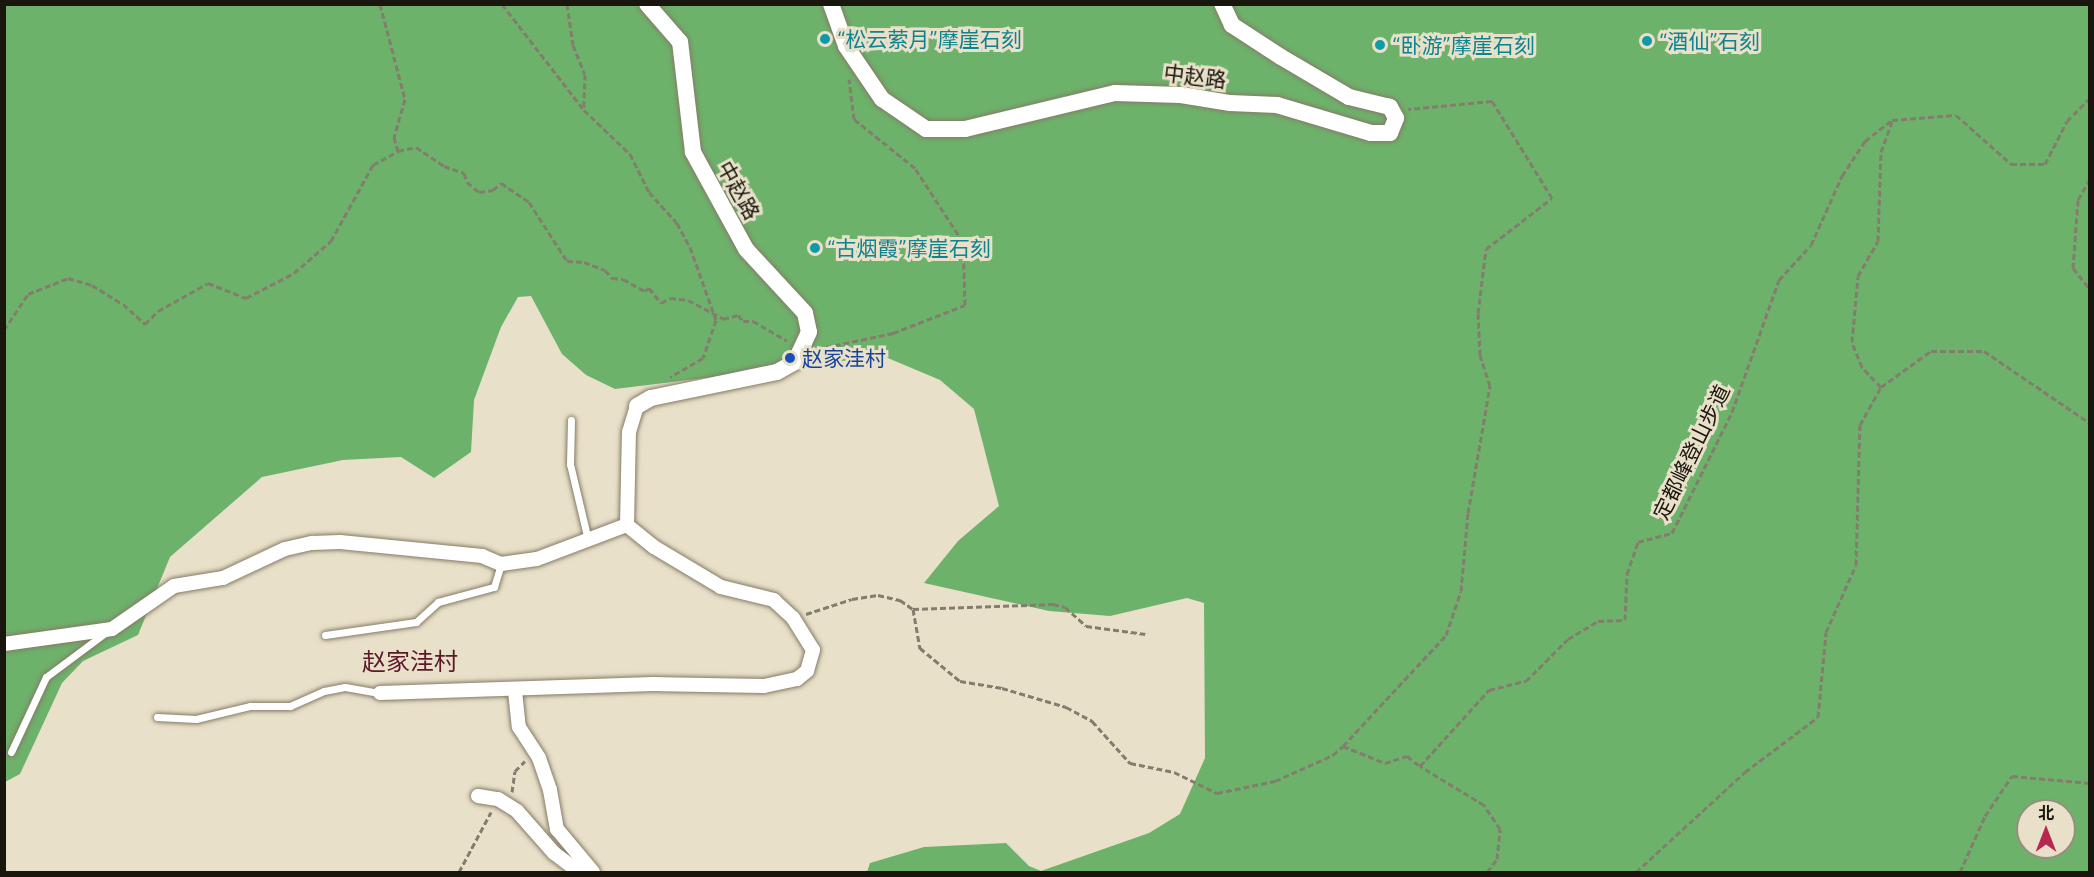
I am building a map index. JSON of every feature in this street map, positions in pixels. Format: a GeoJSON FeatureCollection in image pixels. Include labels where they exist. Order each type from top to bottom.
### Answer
{"type":"FeatureCollection","features":[{"type":"Feature","properties":{"kind":"street","name":"中赵路"},"geometry":{"type":"LineString","coordinates":[[647,4],[680,42],[693,152],[746,249],[805,313],[809,332],[802,352]]}},
{"type":"Feature","properties":{"kind":"street","name":"中赵路"},"geometry":{"type":"LineString","coordinates":[[831,4],[846,46],[882,99],[926,129],[965,129],[1115,93],[1181,95],[1230,103],[1277,105],[1371,133],[1389,133],[1396,118],[1391,110]]}},
{"type":"Feature","properties":{"kind":"street"},"geometry":{"type":"LineString","coordinates":[[1222,4],[1232,25],[1281,57],[1349,97],[1391,110]]}},
{"type":"Feature","properties":{"kind":"street"},"geometry":{"type":"LineString","coordinates":[[627,525],[628,432],[637,406],[669,395],[777,372],[795,362],[802,352]]}},
{"type":"Feature","properties":{"kind":"street"},"geometry":{"type":"LineString","coordinates":[[4,644],[112,629],[174,586],[223,578],[285,549],[312,543],[340,542],[482,556],[501,564],[537,559],[627,525]]}},
{"type":"Feature","properties":{"kind":"street"},"geometry":{"type":"LineString","coordinates":[[380,693],[461,688],[515,691],[653,684],[764,686],[797,679],[807,671],[813,650],[793,618],[774,600],[721,587],[654,547],[627,525]]}},
{"type":"Feature","properties":{"kind":"street"},"geometry":{"type":"LineString","coordinates":[[515,691],[519,727],[535,752],[550,790],[557,829],[593,873]]}},
{"type":"Feature","properties":{"kind":"street"},"geometry":{"type":"LineString","coordinates":[[478,796],[498,799],[510,807],[579,873]]}},
{"type":"Feature","properties":{"kind":"lane"},"geometry":{"type":"LineString","coordinates":[[571,420],[570,464],[576,505],[588,540]]}},
{"type":"Feature","properties":{"kind":"lane"},"geometry":{"type":"LineString","coordinates":[[325,635],[416,622],[438,602],[494,587],[501,564]]}},
{"type":"Feature","properties":{"kind":"lane"},"geometry":{"type":"LineString","coordinates":[[11,752],[46,677],[112,629]]}},
{"type":"Feature","properties":{"kind":"lane"},"geometry":{"type":"LineString","coordinates":[[157,717],[196,719],[250,706],[290,706],[324,691],[345,687],[380,693]]}},
{"type":"Feature","properties":{"kind":"path"},"geometry":{"type":"LineString","coordinates":[[380,4],[405,99],[394,137],[398,152]]}},
{"type":"Feature","properties":{"kind":"path"},"geometry":{"type":"LineString","coordinates":[[502,4],[584,110],[630,153],[649,192],[678,223],[715,316],[710,347],[704,358],[664,380],[669,395]]}},
{"type":"Feature","properties":{"kind":"path"},"geometry":{"type":"LineString","coordinates":[[567,4],[573,45],[585,74],[584,110]]}},
{"type":"Feature","properties":{"kind":"path"},"geometry":{"type":"LineString","coordinates":[[4,330],[28,294],[68,278],[100,290],[145,324],[158,311],[208,283],[246,298],[294,273],[331,242],[373,165],[398,152],[416,147],[444,166],[464,173],[467,182],[479,192],[492,190],[501,183],[529,202],[567,261],[584,262],[605,270],[612,278],[623,279],[645,291],[649,288],[661,303],[670,298],[688,300],[715,316],[730,319],[738,315],[743,321],[753,321],[802,352],[893,333],[965,305],[963,242],[915,168],[854,119],[846,46]]}},
{"type":"Feature","properties":{"kind":"path"},"geometry":{"type":"LineString","coordinates":[[1881,387],[1862,367],[1852,342],[1858,276],[1878,241],[1881,152],[1892,120],[1956,115],[2011,164],[2045,164],[2067,121],[2090,98]]}},
{"type":"Feature","properties":{"kind":"path"},"geometry":{"type":"LineString","coordinates":[[913,609],[920,648],[960,681],[1002,688],[1066,707],[1092,721],[1130,763],[1174,772],[1217,793],[1275,781],[1333,755],[1343,746],[1446,635],[1461,591],[1468,513],[1490,386],[1480,355],[1478,313],[1486,249],[1552,198],[1492,101],[1391,110]]}},
{"type":"Feature","properties":{"kind":"path","name":"定都峰登山步道"},"geometry":{"type":"LineString","coordinates":[[1420,766],[1489,690],[1526,681],[1568,639],[1599,621],[1625,620],[1627,574],[1638,542],[1672,533],[1732,411],[1779,280],[1811,245],[1842,176],[1865,141],[1892,120]]}},
{"type":"Feature","properties":{"kind":"path"},"geometry":{"type":"LineString","coordinates":[[2090,179],[2078,200],[2073,268],[2090,289]]}},
{"type":"Feature","properties":{"kind":"path"},"geometry":{"type":"LineString","coordinates":[[1636,873],[1745,772],[1818,717],[1826,632],[1856,565],[1860,425],[1881,387],[1931,351],[1984,351],[2090,423]]}},
{"type":"Feature","properties":{"kind":"path"},"geometry":{"type":"LineString","coordinates":[[793,618],[852,598],[878,595],[913,609],[1053,604],[1065,607],[1086,626],[1145,634]]}},
{"type":"Feature","properties":{"kind":"path"},"geometry":{"type":"LineString","coordinates":[[1343,746],[1384,763],[1407,756],[1484,805],[1500,829],[1497,859],[1487,873]]}},
{"type":"Feature","properties":{"kind":"path"},"geometry":{"type":"LineString","coordinates":[[510,807],[515,771],[535,752]]}},
{"type":"Feature","properties":{"kind":"path"},"geometry":{"type":"LineString","coordinates":[[1960,873],[1985,816],[2012,776],[2090,783]]}},
{"type":"Feature","properties":{"kind":"path"},"geometry":{"type":"LineString","coordinates":[[459,873],[498,799]]}},
{"type":"Feature","properties":{"kind":"green space"},"geometry":{"type":"Polygon","coordinates":[[[4,5],[2089,5],[2089,872],[867,872],[870,863],[924,847],[1006,843],[1029,866],[1041,871],[1149,833],[1180,814],[1205,758],[1204,603],[1187,598],[1110,616],[1049,611],[924,583],[958,541],[999,506],[974,409],[940,380],[883,356],[615,389],[586,375],[562,354],[531,296],[518,297],[501,327],[474,400],[471,452],[434,478],[401,457],[343,460],[262,477],[170,557],[138,635],[83,661],[62,683],[20,774],[5,782],[4,5]]]}},
{"type":"Feature","properties":{"kind":"place","name":"“松云萦月”摩崖石刻"},"geometry":{"type":"Point","coordinates":[825,39]}},
{"type":"Feature","properties":{"kind":"place","name":"“酒仙”石刻"},"geometry":{"type":"Point","coordinates":[1647,41]}},
{"type":"Feature","properties":{"kind":"place","name":"“卧游”摩崖石刻"},"geometry":{"type":"Point","coordinates":[1380,45]}},
{"type":"Feature","properties":{"kind":"place","name":"“古烟霞”摩崖石刻"},"geometry":{"type":"Point","coordinates":[815,248]}},
{"type":"Feature","properties":{"kind":"place","name":"赵家洼村"},"geometry":{"type":"Point","coordinates":[790,358]}},
{"type":"Feature","properties":{"kind":"district","name":"赵家洼村"},"geometry":{"type":"Point","coordinates":[410,662]}}]}
